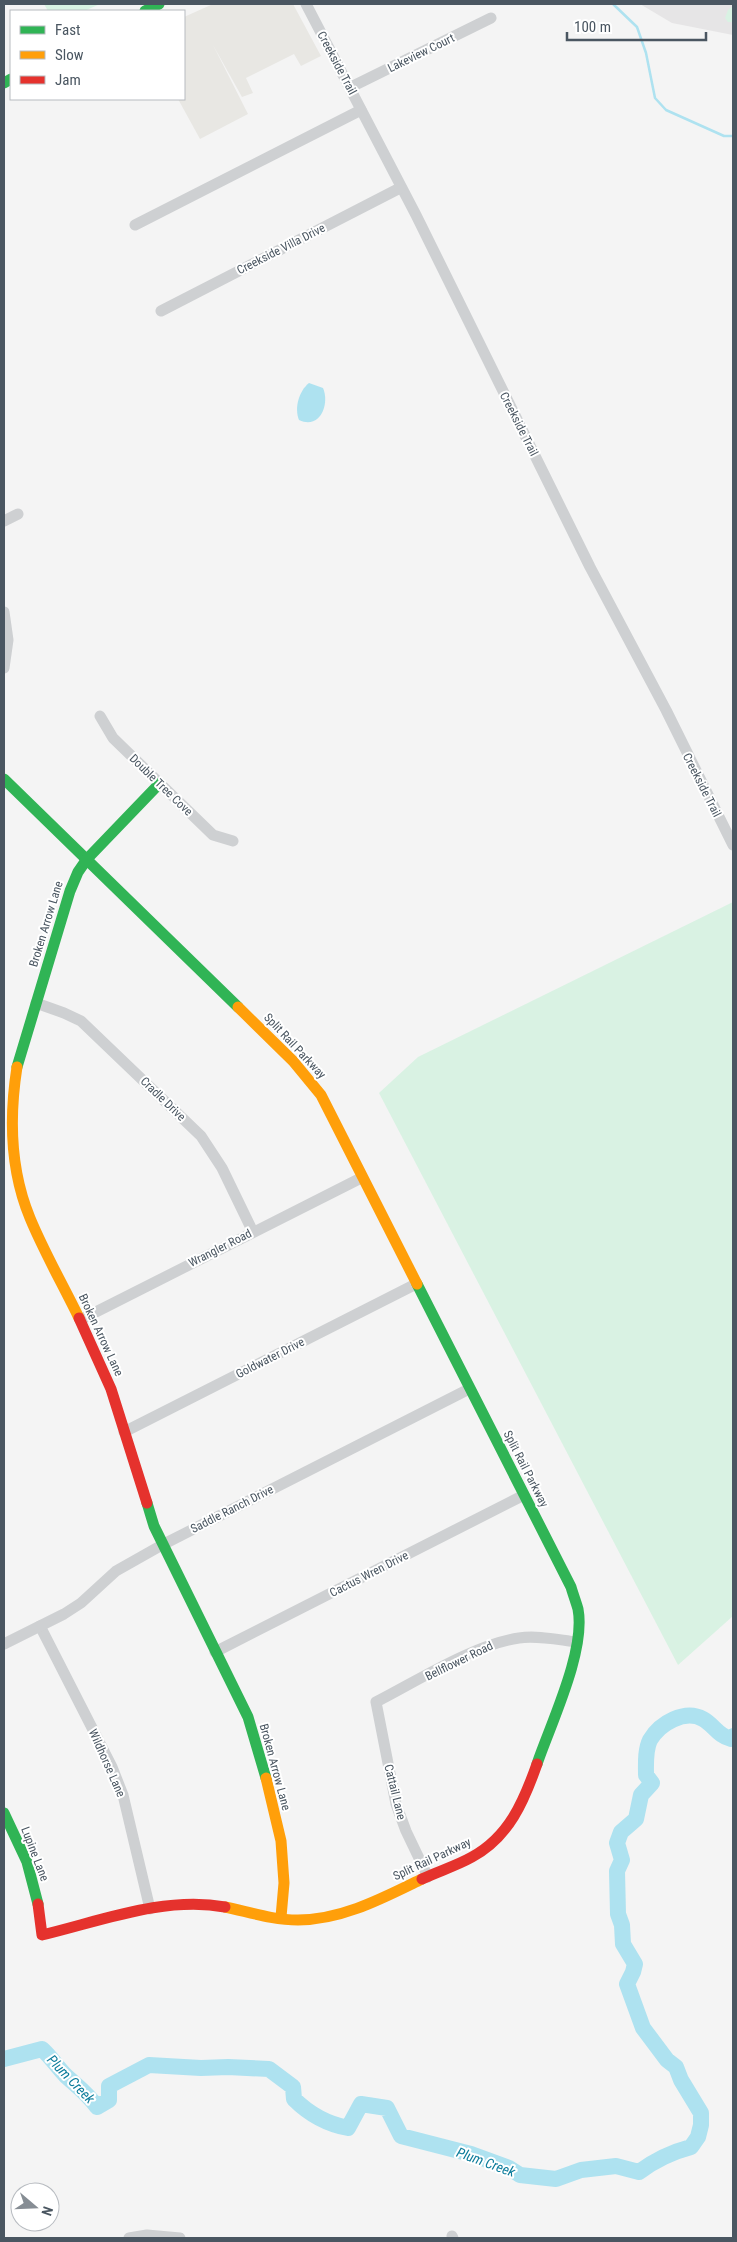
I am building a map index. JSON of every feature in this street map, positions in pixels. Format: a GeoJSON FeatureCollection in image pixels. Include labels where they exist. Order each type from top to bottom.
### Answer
{"type":"FeatureCollection","features":[{"type":"Feature","properties":{"kind":"street"},"geometry":{"type":"LineString","coordinates":[[146,10],[159,4]]}},
{"type":"Feature","properties":{"kind":"street","name":"Creekside Trail"},"geometry":{"type":"LineString","coordinates":[[306,4],[351,87],[590,567],[666,710],[733,844]]}},
{"type":"Feature","properties":{"kind":"street","name":"Lakeview Court"},"geometry":{"type":"LineString","coordinates":[[351,87],[492,18]]}},
{"type":"Feature","properties":{"kind":"street"},"geometry":{"type":"LineString","coordinates":[[135,225],[361,110]]}},
{"type":"Feature","properties":{"kind":"street","name":"Creekside Villa Drive"},"geometry":{"type":"LineString","coordinates":[[161,311],[400,188]]}},
{"type":"Feature","properties":{"kind":"street"},"geometry":{"type":"LineString","coordinates":[[4,521],[18,514]]}},
{"type":"Feature","properties":{"kind":"street"},"geometry":{"type":"LineString","coordinates":[[4,612],[8,640],[4,668]]}},
{"type":"Feature","properties":{"kind":"street","name":"Double Tree Cove"},"geometry":{"type":"LineString","coordinates":[[100,716],[113,738],[213,835],[233,841]]}},
{"type":"Feature","properties":{"kind":"street","name":"Split Rail Parkway"},"geometry":{"type":"LineString","coordinates":[[4,779],[309,1079],[332,1115],[361,1178],[571,1587],[578,1610],[577,1642],[574,1658],[518,1813],[507,1830],[484,1850],[347,1913],[322,1919],[296,1920],[216,1906],[192,1904],[150,1909],[42,1935]]}},
{"type":"Feature","properties":{"kind":"street","name":"Broken Arrow Lane"},"geometry":{"type":"LineString","coordinates":[[160,783],[87,859],[78,872],[70,891],[18,1062],[13,1094],[14,1157],[20,1187],[30,1218],[99,1359],[154,1526],[248,1717],[259,1752],[281,1841],[284,1883],[281,1917]]}},
{"type":"Feature","properties":{"kind":"street","name":"Cradle Drive"},"geometry":{"type":"LineString","coordinates":[[36,1003],[81,1021],[200,1136],[222,1168],[252,1232]]}},
{"type":"Feature","properties":{"kind":"street","name":"Wrangler Road"},"geometry":{"type":"LineString","coordinates":[[80,1320],[361,1178]]}},
{"type":"Feature","properties":{"kind":"street","name":"Goldwater Drive"},"geometry":{"type":"LineString","coordinates":[[124,1432],[416,1284]]}},
{"type":"Feature","properties":{"kind":"street","name":"Saddle Ranch Drive"},"geometry":{"type":"LineString","coordinates":[[4,1644],[81,1603],[116,1572],[162,1544],[469,1389]]}},
{"type":"Feature","properties":{"kind":"street","name":"Cactus Wren Drive"},"geometry":{"type":"LineString","coordinates":[[215,1652],[524,1495]]}},
{"type":"Feature","properties":{"kind":"street","name":"Wildhorse Lane"},"geometry":{"type":"LineString","coordinates":[[40,1626],[112,1766],[123,1795],[150,1909]]}},
{"type":"Feature","properties":{"kind":"street","name":"Bellflower Road"},"geometry":{"type":"LineString","coordinates":[[376,1702],[474,1652],[497,1643],[522,1637],[577,1642]]}},
{"type":"Feature","properties":{"kind":"street","name":"Cattail Lane"},"geometry":{"type":"LineString","coordinates":[[376,1702],[396,1804],[406,1831],[428,1877]]}},
{"type":"Feature","properties":{"kind":"street","name":"Lupine Lane"},"geometry":{"type":"LineString","coordinates":[[4,1813],[27,1862],[37,1898],[42,1935]]}},
{"type":"Feature","properties":{"kind":"street"},"geometry":{"type":"LineString","coordinates":[[129,2238],[147,2235],[180,2238]]}},
{"type":"Feature","properties":{"kind":"shaded area"},"geometry":{"type":"Polygon","coordinates":[[[213,4],[293,4],[321,56],[301,66],[294,54],[246,78],[253,93],[242,97],[213,45],[248,114],[200,139],[179,100],[185,100],[185,17],[213,4]]]}},
{"type":"Feature","properties":{"kind":"shaded area"},"geometry":{"type":"Polygon","coordinates":[[[640,4],[733,4],[733,35],[672,23],[640,4]]]}},
{"type":"Feature","properties":{"kind":"green space"},"geometry":{"type":"Polygon","coordinates":[[[44,4],[100,4],[86,10],[47,10],[44,4]]]}},
{"type":"Feature","properties":{"kind":"green space"},"geometry":{"type":"Polygon","coordinates":[[[733,6],[733,22],[728,22],[725,18],[728,10],[733,6]]]}},
{"type":"Feature","properties":{"kind":"green space"},"geometry":{"type":"Polygon","coordinates":[[[733,902],[733,1616],[678,1665],[379,1093],[418,1057],[733,902]]]}},
{"type":"Feature","properties":{"kind":"water"},"geometry":{"type":"Polygon","coordinates":[[[309,383],[323,388],[325,401],[322,414],[313,421],[306,422],[299,420],[297,405],[305,386],[309,383]]]}},
{"type":"Feature","properties":{"kind":"waterway"},"geometry":{"type":"LineString","coordinates":[[613,4],[637,27],[646,53],[655,98],[666,110],[724,136],[733,136]]}},
{"type":"Feature","properties":{"kind":"waterway","name":"Plum Creek"},"geometry":{"type":"LineString","coordinates":[[4,2059],[42,2049],[97,2107],[109,2100],[109,2086],[149,2065],[269,2069],[293,2087],[294,2099],[306,2109],[319,2118],[340,2126],[348,2128],[361,2104],[387,2108],[401,2136],[471,2154],[509,2168],[520,2175],[556,2179],[581,2170],[616,2166],[639,2172],[664,2157],[691,2147],[698,2137],[701,2113],[681,2080],[676,2067],[667,2060],[643,2028],[627,1984],[635,1964],[623,1944],[622,1925],[618,1914],[617,1871],[622,1860],[617,1843],[621,1832],[636,1819],[641,1795],[652,1783],[646,1775],[648,1744],[660,1728],[674,1719],[696,1716],[707,1721],[727,1738],[731,1739],[733,1736]]}},
{"type":"Feature","properties":{"kind":"traffic: fast"},"geometry":{"type":"LineString","coordinates":[[147,10],[159,4]]}},
{"type":"Feature","properties":{"kind":"traffic: fast"},"geometry":{"type":"LineString","coordinates":[[4,83],[10,80]]}},
{"type":"Feature","properties":{"kind":"traffic: fast"},"geometry":{"type":"LineString","coordinates":[[4,779],[238,1007]]}},
{"type":"Feature","properties":{"kind":"traffic: fast"},"geometry":{"type":"LineString","coordinates":[[17,1067],[70,891],[78,872],[87,859],[160,783]]}},
{"type":"Feature","properties":{"kind":"traffic: fast"},"geometry":{"type":"LineString","coordinates":[[417,1284],[571,1587],[578,1609],[579,1626],[572,1666],[537,1764]]}},
{"type":"Feature","properties":{"kind":"traffic: fast"},"geometry":{"type":"LineString","coordinates":[[147,1503],[154,1526],[248,1717],[266,1778]]}},
{"type":"Feature","properties":{"kind":"traffic: fast"},"geometry":{"type":"LineString","coordinates":[[4,1813],[27,1862],[38,1904]]}},
{"type":"Feature","properties":{"kind":"traffic: slow"},"geometry":{"type":"LineString","coordinates":[[238,1007],[293,1061],[321,1095],[417,1284]]}},
{"type":"Feature","properties":{"kind":"traffic: slow"},"geometry":{"type":"LineString","coordinates":[[17,1067],[12,1125],[18,1181],[35,1231],[79,1318]]}},
{"type":"Feature","properties":{"kind":"traffic: slow"},"geometry":{"type":"LineString","coordinates":[[266,1778],[281,1841],[284,1883],[281,1917]]}},
{"type":"Feature","properties":{"kind":"traffic: slow"},"geometry":{"type":"LineString","coordinates":[[225,1907],[279,1919],[314,1919],[362,1907],[422,1879]]}},
{"type":"Feature","properties":{"kind":"traffic: jam"},"geometry":{"type":"LineString","coordinates":[[79,1318],[111,1389],[147,1503]]}},
{"type":"Feature","properties":{"kind":"traffic: jam"},"geometry":{"type":"LineString","coordinates":[[422,1879],[472,1857],[496,1839],[514,1817],[527,1791],[537,1764]]}},
{"type":"Feature","properties":{"kind":"traffic: jam"},"geometry":{"type":"LineString","coordinates":[[38,1904],[42,1935],[156,1907],[202,1904],[225,1907]]}}]}
